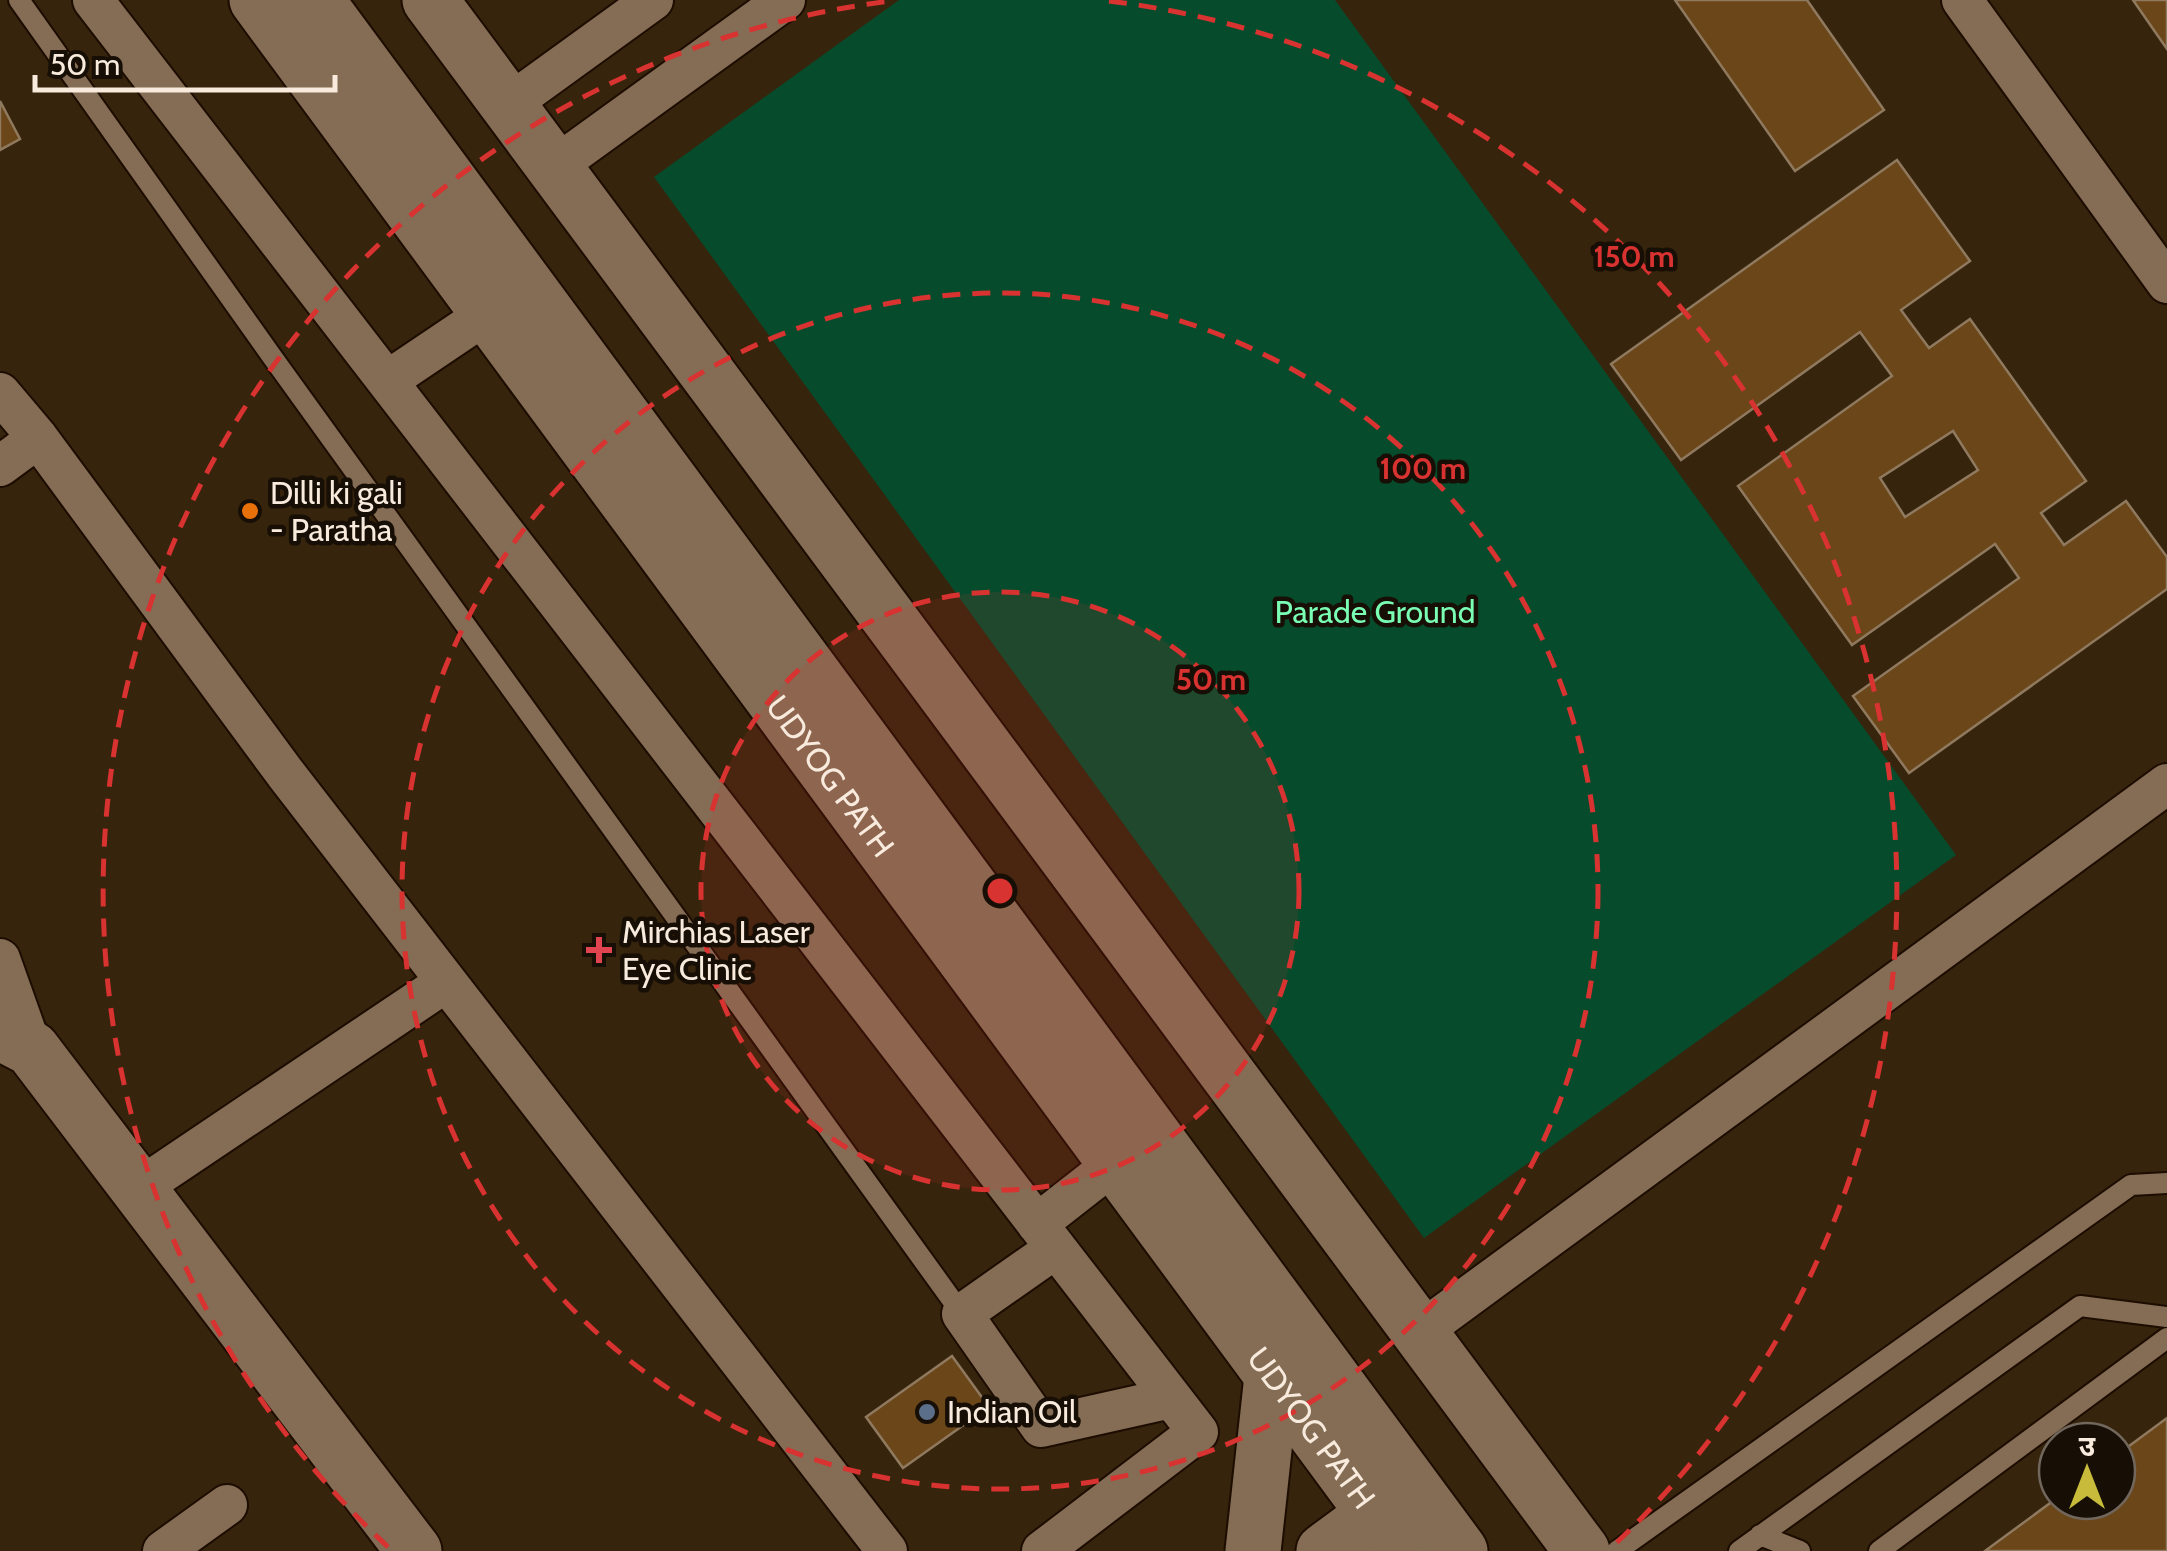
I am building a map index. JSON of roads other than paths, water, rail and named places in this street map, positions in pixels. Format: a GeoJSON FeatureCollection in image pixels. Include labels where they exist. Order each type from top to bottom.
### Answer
{"type":"FeatureCollection","features":[{"type":"Feature","properties":{"kind":"main road","name":"UDYOG PATH"},"geometry":{"type":"LineString","coordinates":[[257,0],[1388,1533]]}},
{"type":"Feature","properties":{"kind":"main road","name":"UDYOG PATH"},"geometry":{"type":"LineString","coordinates":[[316,0],[1460,1551]]}},
{"type":"Feature","properties":{"kind":"main road"},"geometry":{"type":"LineString","coordinates":[[430,0],[1582,1551]]}},
{"type":"Feature","properties":{"kind":"main road"},"geometry":{"type":"LineString","coordinates":[[16,1040],[138,1189],[414,1551]]}},
{"type":"Feature","properties":{"kind":"main road"},"geometry":{"type":"LineString","coordinates":[[1253,1551],[1272,1376]]}},
{"type":"Feature","properties":{"kind":"main road"},"geometry":{"type":"LineString","coordinates":[[1324,1551],[1388,1533]]}},
{"type":"Feature","properties":{"kind":"street"},"geometry":{"type":"LineString","coordinates":[[93,0],[1198,1432],[1042,1551]]}},
{"type":"Feature","properties":{"kind":"street"},"geometry":{"type":"LineString","coordinates":[[508,105],[653,0]]}},
{"type":"Feature","properties":{"kind":"street"},"geometry":{"type":"LineString","coordinates":[[554,167],[786,0]]}},
{"type":"Feature","properties":{"kind":"street"},"geometry":{"type":"LineString","coordinates":[[1962,0],[2167,283]]}},
{"type":"Feature","properties":{"kind":"street"},"geometry":{"type":"LineString","coordinates":[[386,381],[488,313]]}},
{"type":"Feature","properties":{"kind":"street"},"geometry":{"type":"LineString","coordinates":[[0,393],[38,438],[284,773],[887,1551]]}},
{"type":"Feature","properties":{"kind":"street"},"geometry":{"type":"LineString","coordinates":[[0,466],[38,438]]}},
{"type":"Feature","properties":{"kind":"street"},"geometry":{"type":"LineString","coordinates":[[1420,1332],[2167,784]]}},
{"type":"Feature","properties":{"kind":"street"},"geometry":{"type":"LineString","coordinates":[[0,958],[16,1040]]}},
{"type":"Feature","properties":{"kind":"street"},"geometry":{"type":"LineString","coordinates":[[138,1189],[446,982]]}},
{"type":"Feature","properties":{"kind":"street"},"geometry":{"type":"LineString","coordinates":[[1115,1163],[1046,1236],[962,1314],[1042,1427],[1172,1398]]}},
{"type":"Feature","properties":{"kind":"street"},"geometry":{"type":"LineString","coordinates":[[163,1551],[227,1505]]}},
{"type":"Feature","properties":{"kind":"lane"},"geometry":{"type":"LineString","coordinates":[[18,0],[962,1314]]}},
{"type":"Feature","properties":{"kind":"lane"},"geometry":{"type":"LineString","coordinates":[[1617,1551],[2131,1185],[2167,1183]]}},
{"type":"Feature","properties":{"kind":"lane"},"geometry":{"type":"LineString","coordinates":[[1739,1551],[2080,1306],[2167,1317]]}},
{"type":"Feature","properties":{"kind":"lane"},"geometry":{"type":"LineString","coordinates":[[1879,1551],[2167,1338]]}},
{"type":"Feature","properties":{"kind":"lane"},"geometry":{"type":"LineString","coordinates":[[1760,1536],[1800,1551]]}},
{"type":"Feature","properties":{"kind":"place","name":"Dilli ki gali - Paratha"},"geometry":{"type":"Point","coordinates":[250,511]}},
{"type":"Feature","properties":{"kind":"place","name":"Mirchias Laser Eye Clinic"},"geometry":{"type":"Point","coordinates":[599,950]}},
{"type":"Feature","properties":{"kind":"place","name":"Indian Oil"},"geometry":{"type":"Point","coordinates":[927,1412]}},
{"type":"Feature","properties":{"kind":"park label","name":"Parade Ground"},"geometry":{"type":"Point","coordinates":[1375,612]}}]}
